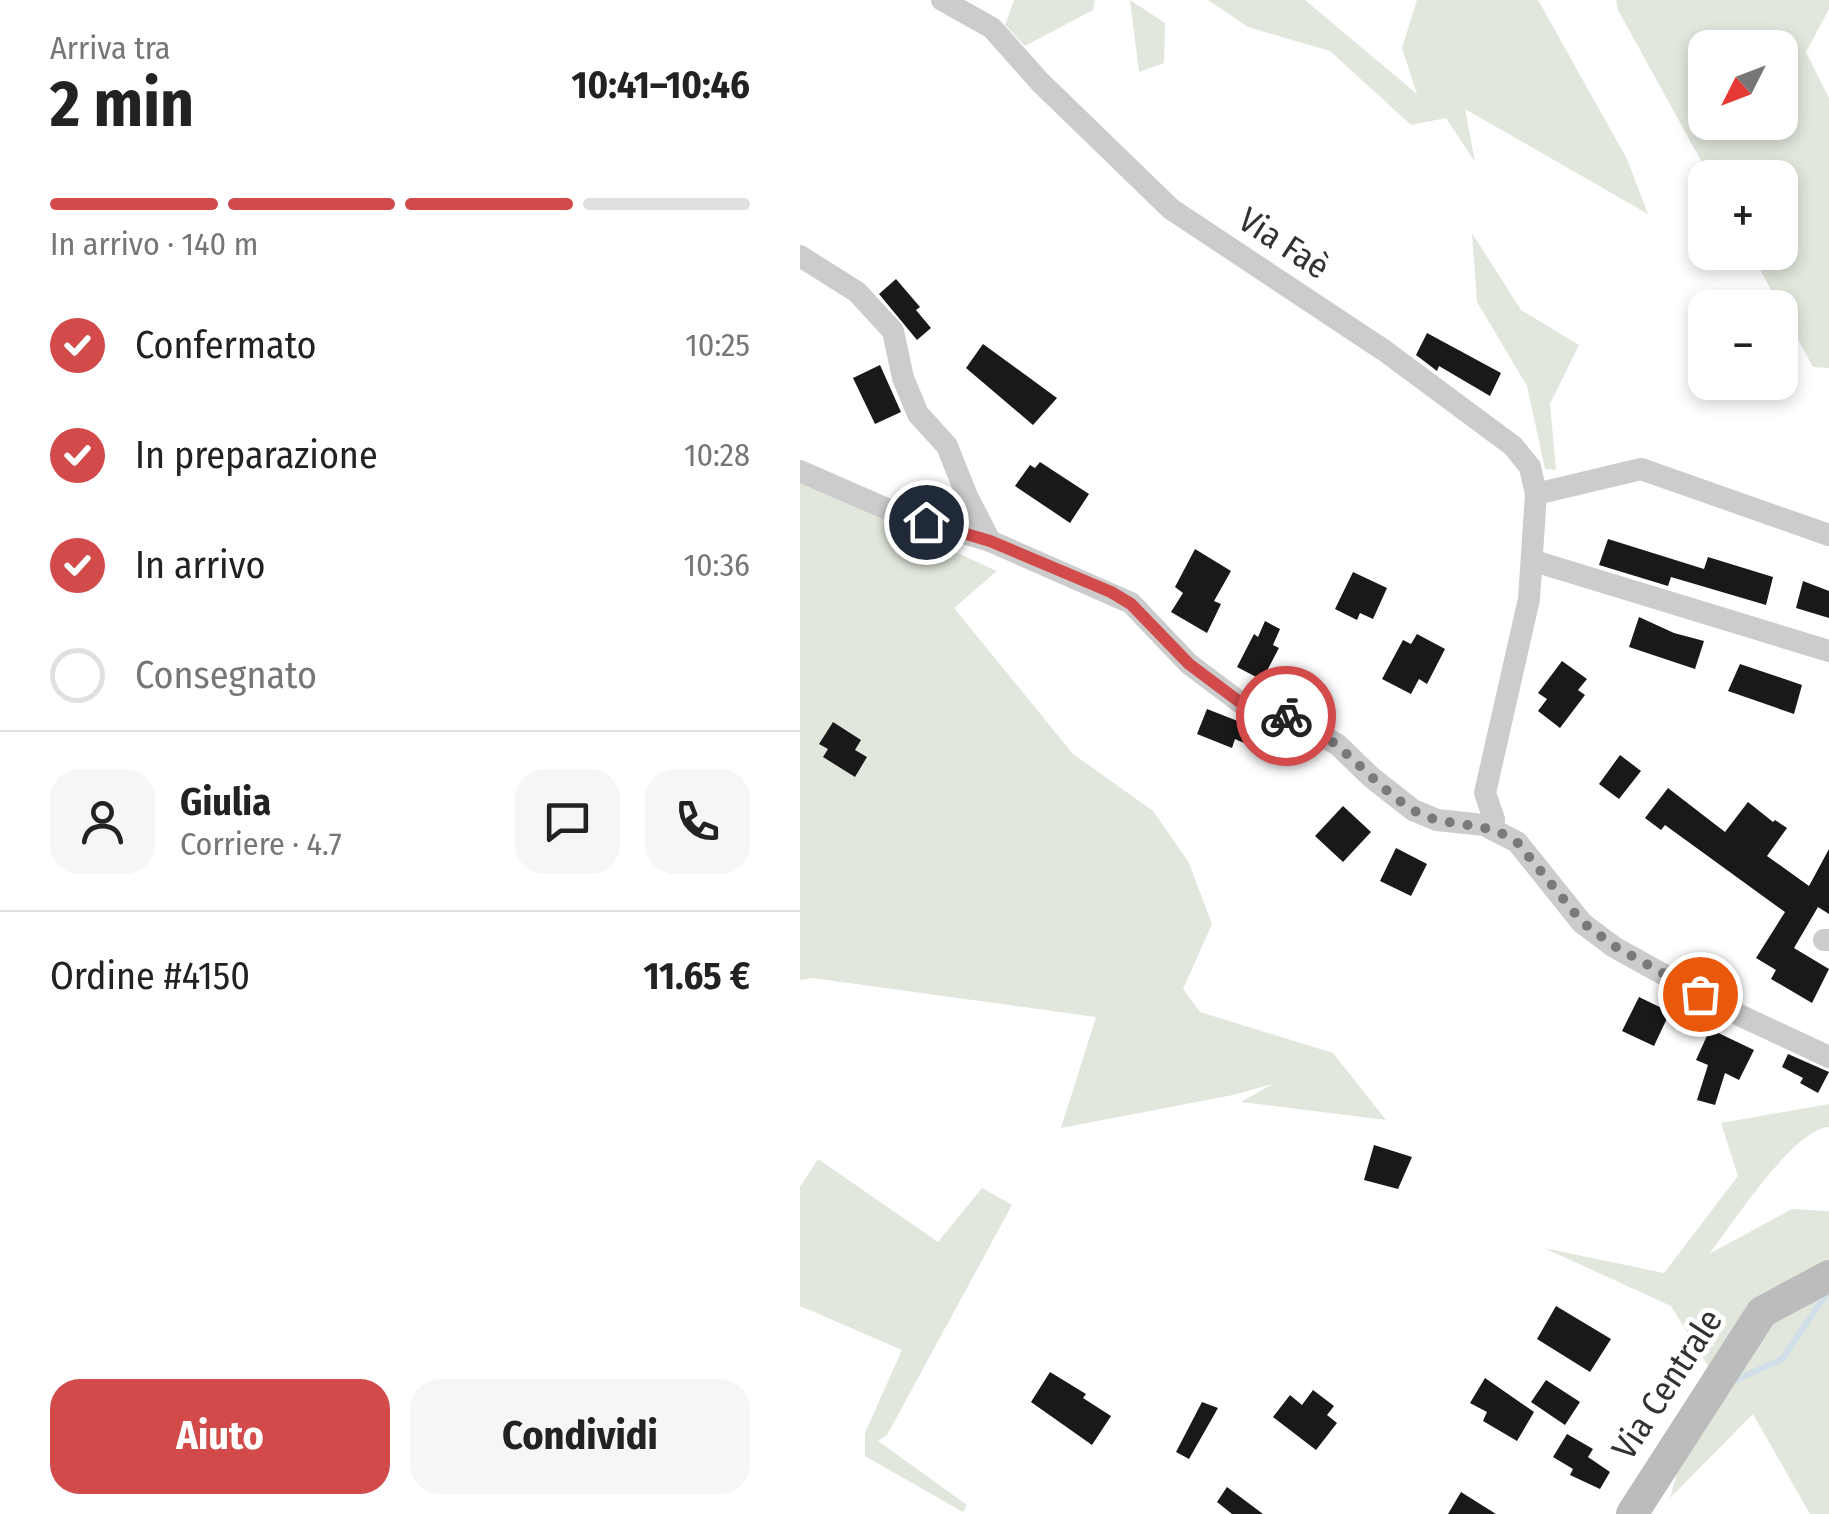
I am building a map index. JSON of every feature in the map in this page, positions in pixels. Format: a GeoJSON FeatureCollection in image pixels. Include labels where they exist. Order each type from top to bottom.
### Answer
{"type":"FeatureCollection","features":[{"type":"Feature","properties":{"kind":"street","name":"Via Faè"},"geometry":{"type":"LineString","coordinates":[[942,0],[992,28],[1040,82],[1171,208],[1385,351],[1513,446],[1530,467],[1536,494],[1534,560],[1529,599],[1485,793],[1494,819],[1488,827]]}},
{"type":"Feature","properties":{"kind":"street"},"geometry":{"type":"LineString","coordinates":[[800,256],[857,292],[893,331],[903,378],[918,414],[948,446],[990,541]]}},
{"type":"Feature","properties":{"kind":"street"},"geometry":{"type":"LineString","coordinates":[[1536,494],[1641,469],[1829,534]]}},
{"type":"Feature","properties":{"kind":"street"},"geometry":{"type":"LineString","coordinates":[[800,471],[894,512],[990,541],[1131,604],[1189,664],[1241,703],[1292,718],[1338,744],[1413,810],[1436,820],[1488,827],[1517,842],[1582,922],[1614,946],[1724,1008],[1829,1057]]}},
{"type":"Feature","properties":{"kind":"street"},"geometry":{"type":"LineString","coordinates":[[1534,560],[1829,651]]}},
{"type":"Feature","properties":{"kind":"street","name":"Via Centrale"},"geometry":{"type":"LineString","coordinates":[[1632,1514],[1762,1312],[1829,1276]]}},
{"type":"Feature","properties":{"kind":"shaded area"},"geometry":{"type":"Polygon","coordinates":[[[1014,0],[1095,0],[1093,10],[1025,46],[1005,25],[1014,0]]]}},
{"type":"Feature","properties":{"kind":"shaded area"},"geometry":{"type":"Polygon","coordinates":[[[1130,0],[1165,23],[1164,63],[1139,72],[1130,0]]]}},
{"type":"Feature","properties":{"kind":"shaded area"},"geometry":{"type":"Polygon","coordinates":[[[1208,0],[1305,0],[1417,94],[1402,48],[1417,0],[1538,0],[1627,159],[1648,214],[1465,109],[1475,162],[1446,118],[1411,125],[1330,51],[1248,27],[1208,0]]]}},
{"type":"Feature","properties":{"kind":"shaded area"},"geometry":{"type":"Polygon","coordinates":[[[1616,0],[1829,0],[1829,9],[1806,52],[1829,98],[1829,368],[1813,367],[1798,339],[1798,290],[1771,290],[1760,270],[1798,270],[1798,160],[1701,160],[1690,140],[1798,140],[1798,30],[1688,30],[1688,137],[1616,0]]]}},
{"type":"Feature","properties":{"kind":"shaded area"},"geometry":{"type":"Polygon","coordinates":[[[1472,233],[1521,310],[1579,345],[1550,404],[1556,470],[1545,469],[1527,386],[1477,302],[1472,233]]]}},
{"type":"Feature","properties":{"kind":"shaded area"},"geometry":{"type":"Polygon","coordinates":[[[800,481],[997,571],[954,608],[1073,754],[1153,811],[1188,861],[1212,924],[1183,989],[1200,1012],[1333,1053],[1386,1120],[1241,1102],[1273,1084],[1061,1128],[1096,1017],[812,978],[800,980],[800,481]]]}},
{"type":"Feature","properties":{"kind":"shaded area"},"geometry":{"type":"Polygon","coordinates":[[[1829,1104],[1829,1127],[1814,1132],[1781,1160],[1709,1254],[1792,1209],[1829,1211],[1829,1514],[1810,1514],[1753,1414],[1670,1498],[1708,1366],[1671,1306],[1544,1248],[1664,1273],[1738,1176],[1721,1123],[1829,1104]]]}},
{"type":"Feature","properties":{"kind":"shaded area"},"geometry":{"type":"Polygon","coordinates":[[[818,1159],[938,1242],[982,1188],[1012,1205],[887,1435],[878,1441],[967,1505],[963,1512],[865,1456],[865,1433],[902,1350],[800,1306],[800,1187],[818,1159]]]}},
{"type":"Feature","properties":{"kind":"building"},"geometry":{"type":"Polygon","coordinates":[[[896,279],[920,307],[916,310],[931,328],[917,340],[879,294],[896,279]]]}},
{"type":"Feature","properties":{"kind":"building"},"geometry":{"type":"Polygon","coordinates":[[[1427,333],[1501,373],[1490,396],[1439,366],[1437,371],[1416,355],[1427,333]]]}},
{"type":"Feature","properties":{"kind":"building"},"geometry":{"type":"Polygon","coordinates":[[[983,344],[1057,398],[1033,425],[966,368],[983,344]]]}},
{"type":"Feature","properties":{"kind":"building"},"geometry":{"type":"Polygon","coordinates":[[[880,365],[901,412],[875,424],[853,378],[880,365]]]}},
{"type":"Feature","properties":{"kind":"building"},"geometry":{"type":"Polygon","coordinates":[[[1040,462],[1089,494],[1070,523],[1015,486],[1030,465],[1035,468],[1040,462]]]}},
{"type":"Feature","properties":{"kind":"building"},"geometry":{"type":"Polygon","coordinates":[[[1608,539],[1704,569],[1708,557],[1773,577],[1766,605],[1671,577],[1668,586],[1599,565],[1608,539]]]}},
{"type":"Feature","properties":{"kind":"building"},"geometry":{"type":"Polygon","coordinates":[[[1195,549],[1231,571],[1214,601],[1221,604],[1207,633],[1171,612],[1183,593],[1175,587],[1195,549]]]}},
{"type":"Feature","properties":{"kind":"building"},"geometry":{"type":"Polygon","coordinates":[[[1353,572],[1387,588],[1373,619],[1360,613],[1357,620],[1335,609],[1353,572]]]}},
{"type":"Feature","properties":{"kind":"building"},"geometry":{"type":"Polygon","coordinates":[[[1803,581],[1829,591],[1829,618],[1796,608],[1803,581]]]}},
{"type":"Feature","properties":{"kind":"building"},"geometry":{"type":"Polygon","coordinates":[[[1639,617],[1704,641],[1695,669],[1629,647],[1639,617]]]}},
{"type":"Feature","properties":{"kind":"building"},"geometry":{"type":"Polygon","coordinates":[[[1265,621],[1280,629],[1273,645],[1279,648],[1262,680],[1237,667],[1265,621]]]}},
{"type":"Feature","properties":{"kind":"building"},"geometry":{"type":"Polygon","coordinates":[[[1417,634],[1445,649],[1427,684],[1419,679],[1411,694],[1382,679],[1403,640],[1411,644],[1417,634]]]}},
{"type":"Feature","properties":{"kind":"building"},"geometry":{"type":"Polygon","coordinates":[[[1562,661],[1587,679],[1578,690],[1585,695],[1560,728],[1538,711],[1547,699],[1538,693],[1562,661]]]}},
{"type":"Feature","properties":{"kind":"building"},"geometry":{"type":"Polygon","coordinates":[[[1740,664],[1802,685],[1794,714],[1728,691],[1740,664]]]}},
{"type":"Feature","properties":{"kind":"building"},"geometry":{"type":"Polygon","coordinates":[[[1207,709],[1258,729],[1251,746],[1235,739],[1232,748],[1197,734],[1207,709]]]}},
{"type":"Feature","properties":{"kind":"building"},"geometry":{"type":"Polygon","coordinates":[[[833,722],[861,740],[855,750],[867,757],[855,777],[823,757],[828,749],[819,744],[833,722]]]}},
{"type":"Feature","properties":{"kind":"building"},"geometry":{"type":"Polygon","coordinates":[[[1620,755],[1641,771],[1619,799],[1599,784],[1620,755]]]}},
{"type":"Feature","properties":{"kind":"building"},"geometry":{"type":"Polygon","coordinates":[[[1668,788],[1725,832],[1748,802],[1787,828],[1767,856],[1809,886],[1829,849],[1829,914],[1818,907],[1794,948],[1829,969],[1812,1003],[1771,979],[1776,970],[1756,958],[1785,912],[1665,825],[1661,830],[1645,818],[1668,788]]]}},
{"type":"Feature","properties":{"kind":"building"},"geometry":{"type":"Polygon","coordinates":[[[1343,806],[1371,832],[1343,862],[1315,836],[1343,806]]]}},
{"type":"Feature","properties":{"kind":"building"},"geometry":{"type":"Polygon","coordinates":[[[1396,848],[1427,864],[1411,896],[1380,881],[1396,848]]]}},
{"type":"Feature","properties":{"kind":"building"},"geometry":{"type":"Polygon","coordinates":[[[1639,997],[1670,1012],[1654,1046],[1622,1031],[1639,997]]]}},
{"type":"Feature","properties":{"kind":"building"},"geometry":{"type":"Polygon","coordinates":[[[1710,1029],[1754,1050],[1739,1080],[1725,1073],[1715,1105],[1697,1100],[1708,1065],[1696,1060],[1710,1029]]]}},
{"type":"Feature","properties":{"kind":"building"},"geometry":{"type":"Polygon","coordinates":[[[1788,1054],[1829,1072],[1818,1093],[1800,1083],[1803,1078],[1782,1067],[1788,1054]]]}},
{"type":"Feature","properties":{"kind":"building"},"geometry":{"type":"Polygon","coordinates":[[[1374,1145],[1412,1157],[1398,1189],[1364,1180],[1374,1145]]]}},
{"type":"Feature","properties":{"kind":"building"},"geometry":{"type":"Polygon","coordinates":[[[1556,1306],[1611,1339],[1590,1372],[1537,1339],[1556,1306]]]}},
{"type":"Feature","properties":{"kind":"building"},"geometry":{"type":"Polygon","coordinates":[[[1050,1372],[1086,1394],[1083,1398],[1111,1416],[1092,1445],[1031,1402],[1050,1372]]]}},
{"type":"Feature","properties":{"kind":"building"},"geometry":{"type":"Polygon","coordinates":[[[1485,1378],[1534,1412],[1517,1441],[1483,1421],[1487,1412],[1470,1403],[1485,1378]]]}},
{"type":"Feature","properties":{"kind":"building"},"geometry":{"type":"Polygon","coordinates":[[[1546,1380],[1580,1402],[1565,1425],[1531,1402],[1546,1380]]]}},
{"type":"Feature","properties":{"kind":"building"},"geometry":{"type":"Polygon","coordinates":[[[1313,1390],[1334,1406],[1327,1415],[1337,1423],[1316,1450],[1273,1417],[1290,1395],[1302,1405],[1313,1390]]]}},
{"type":"Feature","properties":{"kind":"building"},"geometry":{"type":"Polygon","coordinates":[[[1202,1402],[1218,1408],[1189,1459],[1176,1452],[1202,1402]]]}},
{"type":"Feature","properties":{"kind":"building"},"geometry":{"type":"Polygon","coordinates":[[[1567,1434],[1593,1449],[1588,1457],[1610,1472],[1600,1489],[1570,1475],[1573,1469],[1553,1457],[1567,1434]]]}},
{"type":"Feature","properties":{"kind":"building"},"geometry":{"type":"Polygon","coordinates":[[[1227,1487],[1263,1514],[1232,1514],[1217,1502],[1227,1487]]]}},
{"type":"Feature","properties":{"kind":"building"},"geometry":{"type":"Polygon","coordinates":[[[1461,1492],[1496,1514],[1448,1514],[1461,1492]]]}},
{"type":"Feature","properties":{"kind":"waterway"},"geometry":{"type":"LineString","coordinates":[[1736,1380],[1782,1359],[1828,1292]]}},
{"type":"Feature","properties":{"kind":"way so far"},"geometry":{"type":"LineString","coordinates":[[1286,716],[1338,744],[1413,810],[1436,820],[1484,826],[1504,833],[1517,842],[1582,922],[1614,946],[1700,994]]}},
{"type":"Feature","properties":{"kind":"route"},"geometry":{"type":"LineString","coordinates":[[926,522],[990,541],[1111,592],[1131,604],[1189,664],[1241,703],[1286,716]]}}]}
